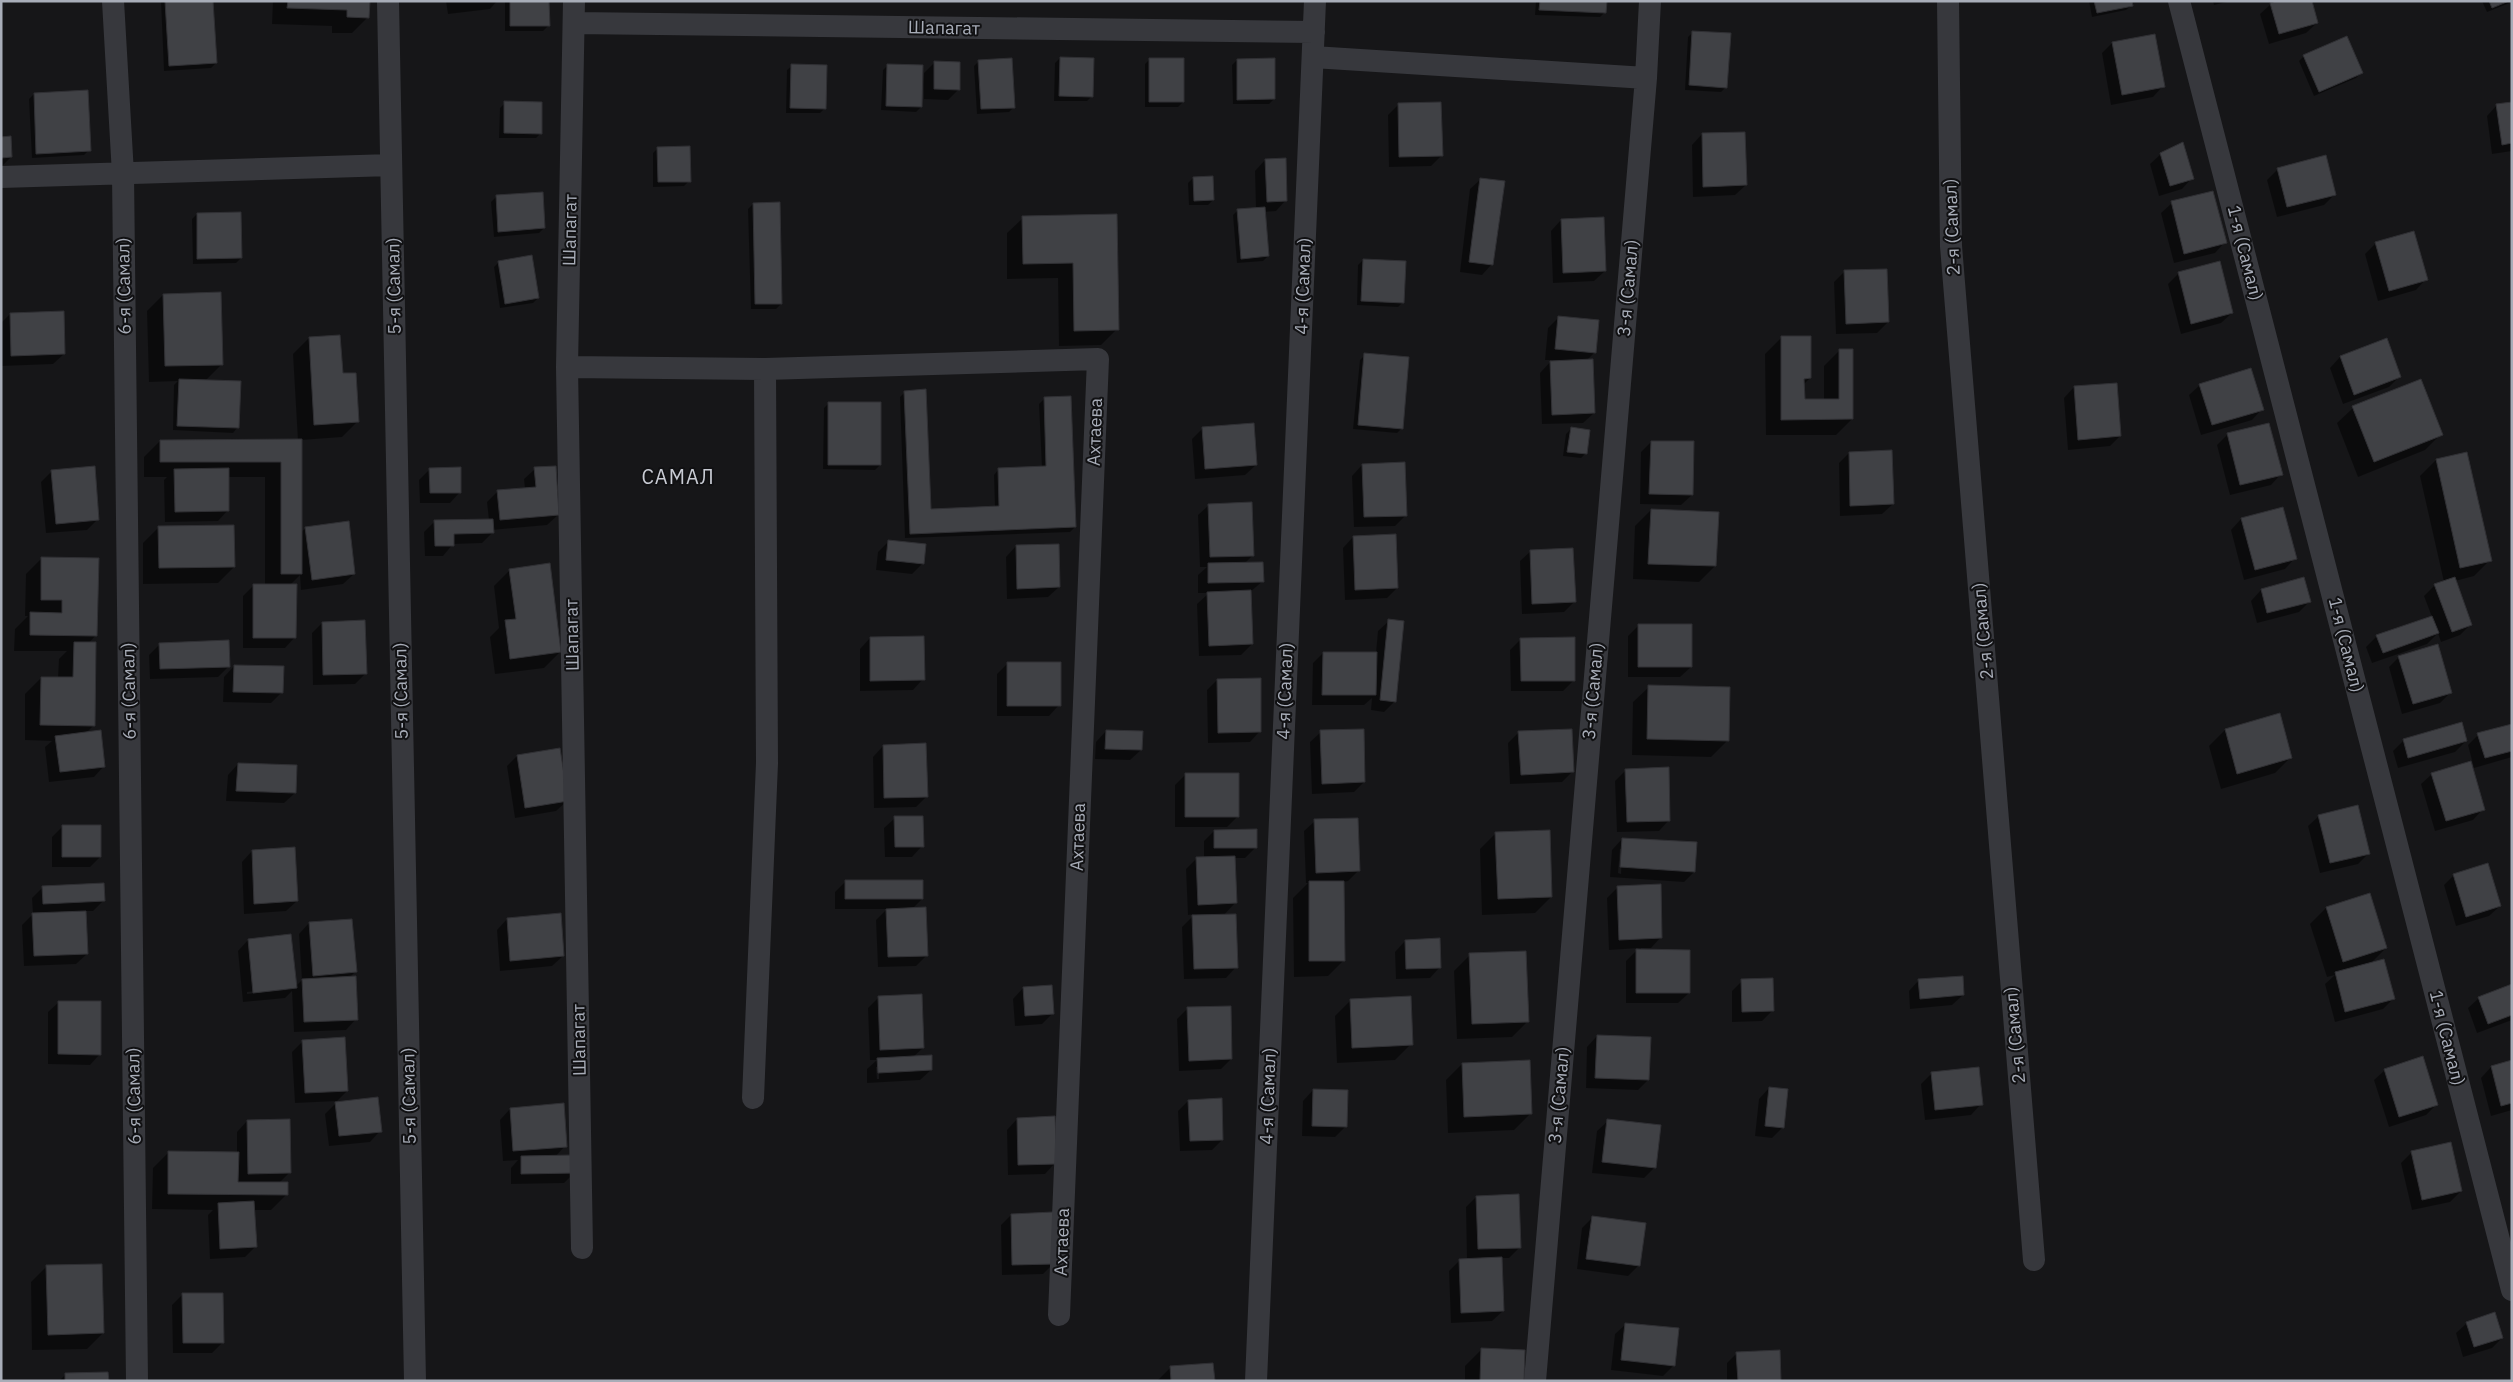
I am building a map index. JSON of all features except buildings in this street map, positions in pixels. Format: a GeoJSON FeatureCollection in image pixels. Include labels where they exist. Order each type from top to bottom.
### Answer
{"type":"FeatureCollection","features":[{"type":"Feature","properties":{"kind":"street","name":"6-я (Самал)"},"geometry":{"type":"LineString","coordinates":[[113,1],[123,174],[137,1381]]}},
{"type":"Feature","properties":{"kind":"street","name":"5-я (Самал)"},"geometry":{"type":"LineString","coordinates":[[388,1],[415,1381]]}},
{"type":"Feature","properties":{"kind":"street","name":"4-я (Самал)"},"geometry":{"type":"LineString","coordinates":[[1256,1381],[1314,1]]}},
{"type":"Feature","properties":{"kind":"street","name":"3-я (Самал)"},"geometry":{"type":"LineString","coordinates":[[1535,1381],[1646,78],[1650,1]]}},
{"type":"Feature","properties":{"kind":"street","name":"2-я (Самал)"},"geometry":{"type":"LineString","coordinates":[[1948,1],[1951,246],[2034,1260]]}},
{"type":"Feature","properties":{"kind":"street","name":"1-я (Самал)"},"geometry":{"type":"LineString","coordinates":[[2179,1],[2512,1290]]}},
{"type":"Feature","properties":{"kind":"street","name":"Шапагат"},"geometry":{"type":"LineString","coordinates":[[582,1248],[567,367],[574,12],[1314,32]]}},
{"type":"Feature","properties":{"kind":"street"},"geometry":{"type":"LineString","coordinates":[[1312,57],[1646,78]]}},
{"type":"Feature","properties":{"kind":"street"},"geometry":{"type":"LineString","coordinates":[[1,177],[391,164]]}},
{"type":"Feature","properties":{"kind":"street","name":"Ахтаева"},"geometry":{"type":"LineString","coordinates":[[765,369],[1098,359],[1059,1315]]}},
{"type":"Feature","properties":{"kind":"street"},"geometry":{"type":"LineString","coordinates":[[567,367],[765,369],[767,763],[753,1098]]}},
{"type":"Feature","properties":{"kind":"district","name":"САМАЛ"},"geometry":{"type":"Point","coordinates":[678,477]}}]}
